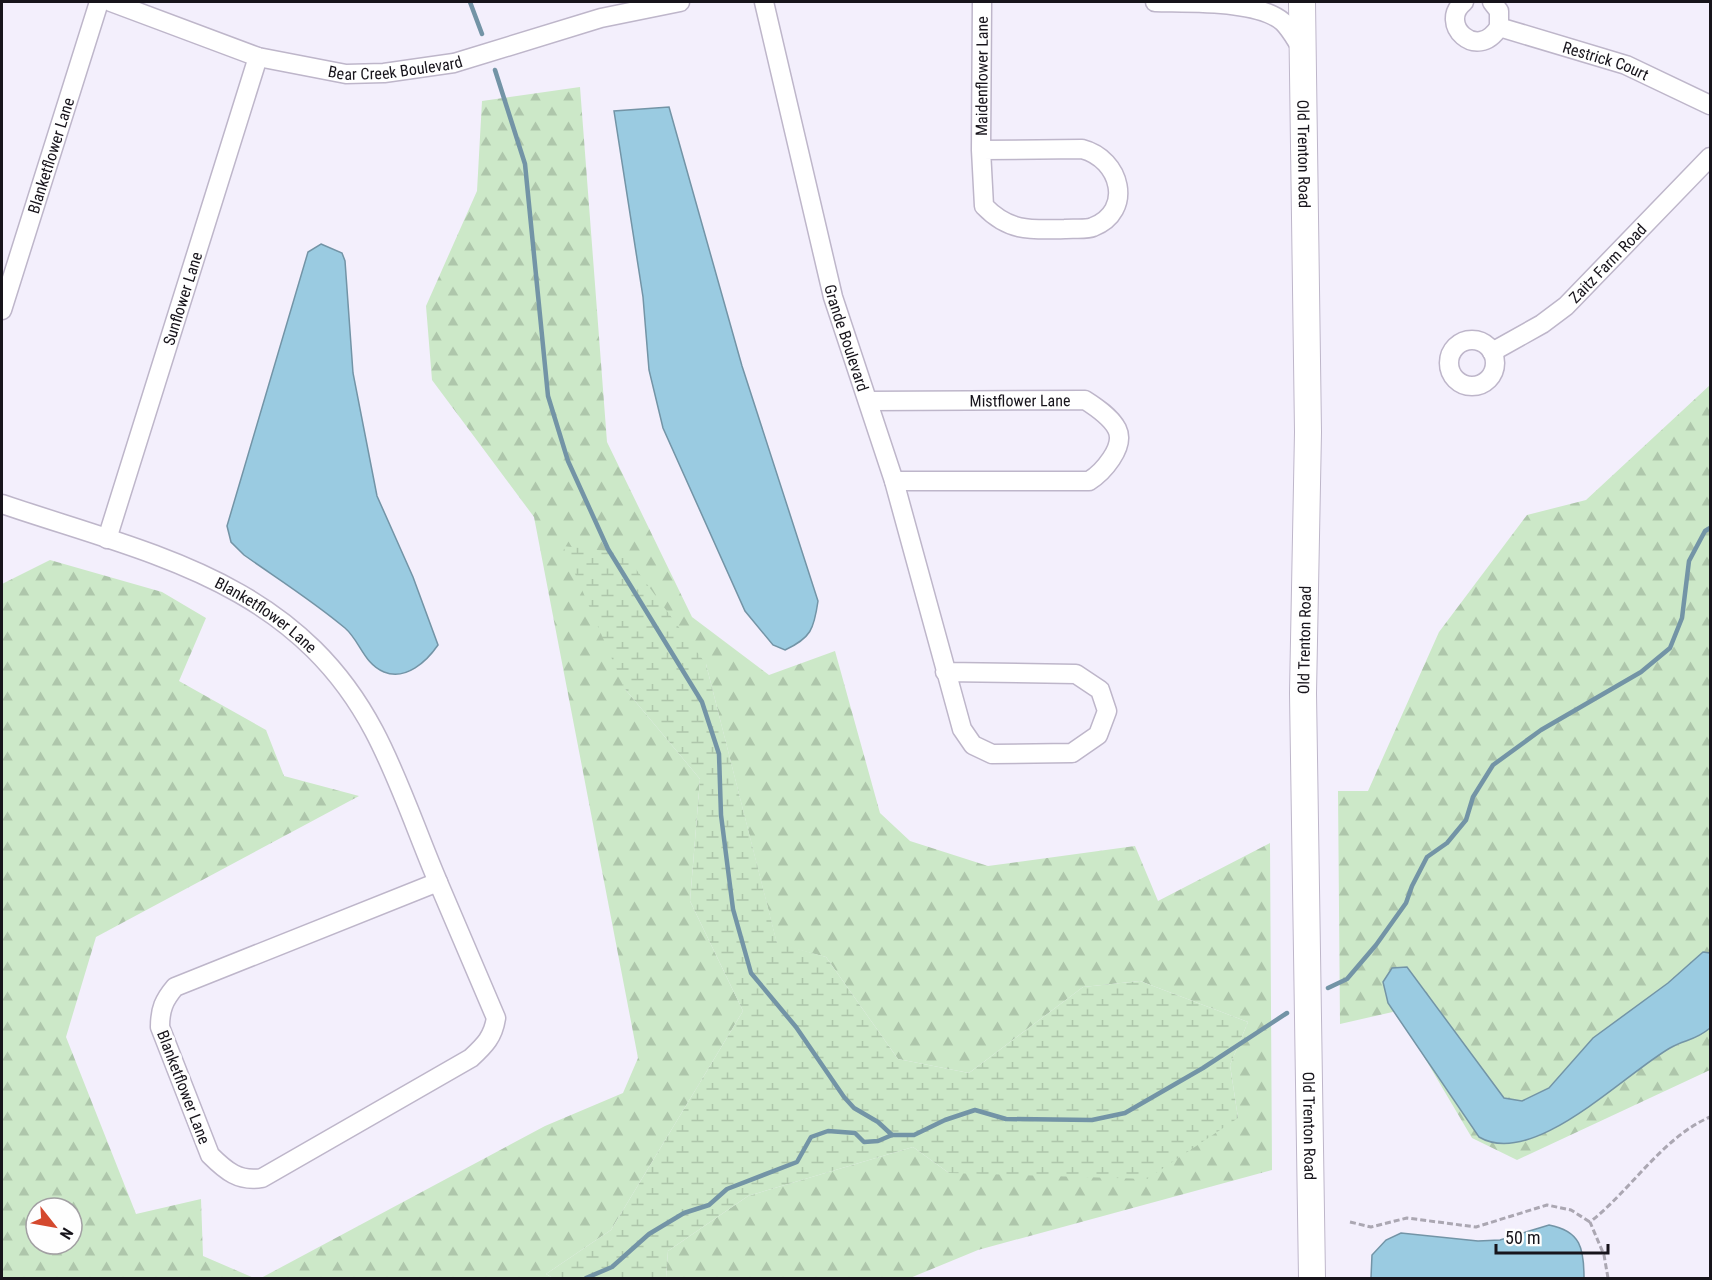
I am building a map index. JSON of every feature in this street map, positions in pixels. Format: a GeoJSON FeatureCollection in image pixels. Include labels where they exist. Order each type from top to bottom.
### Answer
{"type":"FeatureCollection","features":[{"type":"Feature","properties":{"kind":"main road","name":"Old Trenton Road"},"geometry":{"type":"LineString","coordinates":[[1302,2],[1308,432],[1303,693],[1312,1278]]}},
{"type":"Feature","properties":{"kind":"street","name":"Blanketflower Lane"},"geometry":{"type":"LineString","coordinates":[[2,310],[99,2]]}},
{"type":"Feature","properties":{"kind":"street","name":"Bear Creek Boulevard"},"geometry":{"type":"LineString","coordinates":[[111,2],[258,57],[346,74],[396,71],[454,63],[601,18],[680,2]]}},
{"type":"Feature","properties":{"kind":"street","name":"Grande Boulevard"},"geometry":{"type":"LineString","coordinates":[[764,2],[833,297],[894,481],[945,672],[962,729],[973,745],[984,752],[1072,753],[1098,735],[1103,727],[1107,711],[1106,700],[1092,682],[1076,674],[945,672]]}},
{"type":"Feature","properties":{"kind":"street","name":"Maidenflower Lane"},"geometry":{"type":"LineString","coordinates":[[981,150],[1082,149],[1096,153],[1108,162],[1115,174],[1117,196],[1113,210],[1092,228],[1028,230],[1006,223],[984,206],[981,150],[982,2]]}},
{"type":"Feature","properties":{"kind":"street"},"geometry":{"type":"LineString","coordinates":[[1155,2],[1233,4],[1262,9],[1282,20],[1302,51]]}},
{"type":"Feature","properties":{"kind":"street"},"geometry":{"type":"LineString","coordinates":[[1464,2],[1455,15],[1456,25],[1468,40],[1484,41],[1495,34],[1499,27],[1499,11],[1492,2]]}},
{"type":"Feature","properties":{"kind":"street","name":"Restrick Court"},"geometry":{"type":"LineString","coordinates":[[1499,27],[1626,65],[1710,105]]}},
{"type":"Feature","properties":{"kind":"street","name":"Sunflower Lane"},"geometry":{"type":"LineString","coordinates":[[107,539],[258,57]]}},
{"type":"Feature","properties":{"kind":"street","name":"Zaitz Farm Road"},"geometry":{"type":"LineString","coordinates":[[1492,352],[1542,324],[1566,306],[1710,157]]}},
{"type":"Feature","properties":{"kind":"street","name":"Mistflower Lane"},"geometry":{"type":"LineString","coordinates":[[868,401],[1085,400],[1100,410],[1118,430],[1119,441],[1109,461],[1100,474],[1089,481],[894,481]]}},
{"type":"Feature","properties":{"kind":"street","name":"Blanketflower Lane"},"geometry":{"type":"LineString","coordinates":[[2,504],[107,539],[148,550],[220,582],[287,624],[333,669],[374,731],[496,1018],[494,1034],[471,1058],[262,1178],[249,1180],[224,1169],[210,1155],[159,1027],[160,1012],[165,999],[176,987],[438,882]]}},
{"type":"Feature","properties":{"kind":"path"},"geometry":{"type":"LineString","coordinates":[[1590,1221],[1609,1207],[1681,1133],[1710,1117]]}},
{"type":"Feature","properties":{"kind":"path"},"geometry":{"type":"LineString","coordinates":[[1350,1222],[1371,1227],[1407,1218],[1476,1227],[1547,1206],[1571,1210],[1590,1221],[1604,1255],[1608,1278]]}},
{"type":"Feature","properties":{"kind":"green space"},"geometry":{"type":"Polygon","coordinates":[[[580,87],[607,442],[692,617],[769,675],[835,651],[880,813],[910,841],[988,866],[1135,846],[1158,901],[1270,843],[1272,1170],[978,1250],[910,1278],[666,1278],[668,1251],[748,1196],[913,1147],[949,1173],[1238,1118],[1230,1065],[1248,1022],[1140,981],[1083,987],[969,1073],[898,1059],[826,957],[777,944],[706,664],[625,689],[700,779],[690,901],[743,1011],[611,1230],[546,1274],[553,1278],[261,1278],[545,1126],[623,1093],[638,1058],[534,517],[432,380],[426,306],[477,191],[482,101],[580,87]]]}},
{"type":"Feature","properties":{"kind":"green space"},"geometry":{"type":"Polygon","coordinates":[[[1710,385],[1710,1070],[1517,1160],[1472,1138],[1397,1011],[1340,1024],[1338,791],[1368,791],[1439,632],[1527,515],[1586,500],[1710,385]]]}},
{"type":"Feature","properties":{"kind":"green space"},"geometry":{"type":"Polygon","coordinates":[[[563,546],[624,553],[706,664],[777,943],[826,957],[898,1059],[969,1073],[1083,987],[1140,981],[1248,1022],[1230,1065],[1238,1118],[1147,1179],[949,1173],[913,1147],[748,1196],[668,1251],[666,1278],[553,1278],[546,1274],[611,1230],[743,1011],[690,901],[700,779],[625,689],[563,546]]]}},
{"type":"Feature","properties":{"kind":"green space"},"geometry":{"type":"Polygon","coordinates":[[[50,560],[162,592],[206,618],[179,681],[266,730],[284,776],[359,796],[96,937],[66,1037],[136,1214],[201,1199],[203,1256],[254,1278],[2,1278],[2,584],[50,560]]]}},
{"type":"Feature","properties":{"kind":"water"},"geometry":{"type":"Polygon","coordinates":[[[669,107],[742,366],[818,601],[810,632],[801,641],[785,650],[773,645],[745,611],[663,428],[649,370],[643,297],[614,111],[669,107]]]}},
{"type":"Feature","properties":{"kind":"water"},"geometry":{"type":"Polygon","coordinates":[[[321,244],[342,253],[345,261],[353,373],[377,496],[413,577],[438,645],[422,663],[400,674],[384,672],[377,668],[345,628],[308,599],[244,555],[231,542],[227,526],[308,252],[321,244]]]}},
{"type":"Feature","properties":{"kind":"water"},"geometry":{"type":"Polygon","coordinates":[[[1703,952],[1710,953],[1710,1028],[1670,1048],[1577,1115],[1551,1130],[1525,1140],[1501,1143],[1479,1137],[1388,1003],[1383,982],[1392,968],[1407,967],[1504,1098],[1522,1101],[1549,1088],[1593,1038],[1668,983],[1703,952]]]}},
{"type":"Feature","properties":{"kind":"water"},"geometry":{"type":"Polygon","coordinates":[[[1549,1225],[1568,1232],[1579,1243],[1583,1258],[1584,1278],[1371,1278],[1372,1255],[1386,1240],[1401,1233],[1478,1241],[1500,1240],[1549,1225]]]}},
{"type":"Feature","properties":{"kind":"waterway"},"geometry":{"type":"LineString","coordinates":[[470,2],[482,34]]}},
{"type":"Feature","properties":{"kind":"waterway"},"geometry":{"type":"LineString","coordinates":[[495,70],[525,164],[548,396],[568,461],[608,549],[702,702],[719,754],[721,815],[733,909],[751,973],[796,1027],[844,1097],[854,1108],[878,1122],[892,1135]]}},
{"type":"Feature","properties":{"kind":"waterway"},"geometry":{"type":"LineString","coordinates":[[1328,988],[1347,979],[1376,945],[1406,903],[1427,857],[1447,843],[1466,820],[1473,797],[1493,765],[1541,730],[1641,672],[1670,648],[1682,618],[1689,561],[1705,531],[1710,528]]}},
{"type":"Feature","properties":{"kind":"waterway"},"geometry":{"type":"LineString","coordinates":[[586,1278],[612,1267],[649,1234],[684,1213],[709,1205],[727,1189],[797,1162],[811,1137],[828,1131],[855,1133],[864,1142],[878,1141],[892,1135],[914,1135],[945,1120],[975,1110],[1006,1119],[1092,1120],[1125,1113],[1203,1068],[1287,1013]]}}]}
